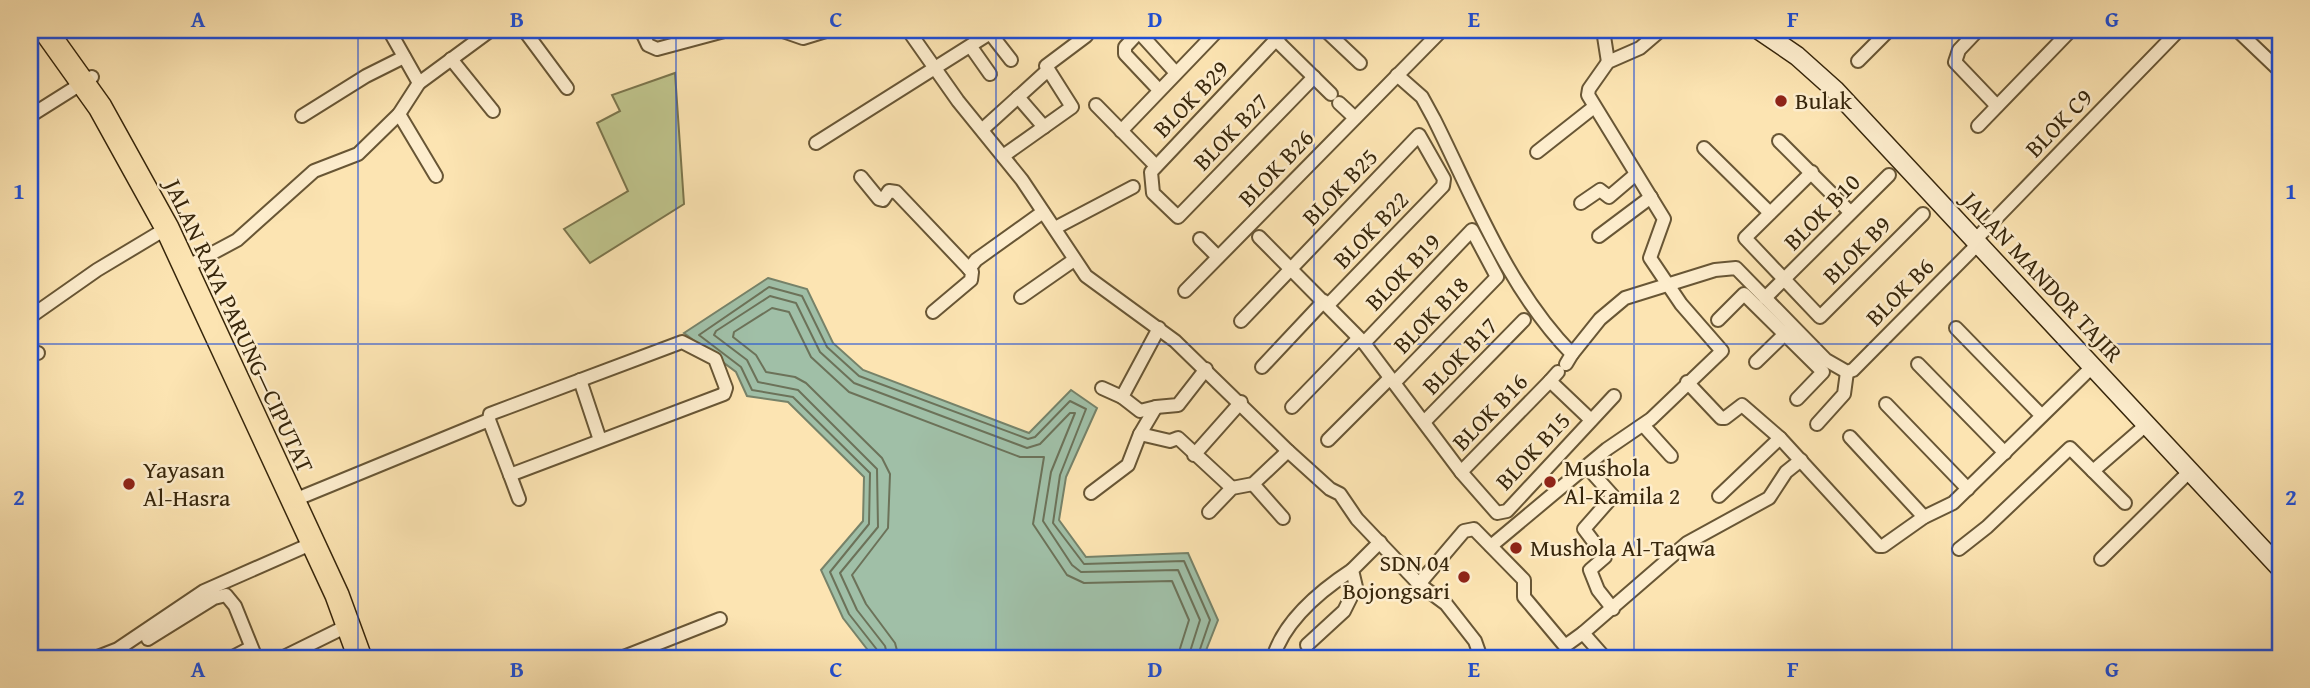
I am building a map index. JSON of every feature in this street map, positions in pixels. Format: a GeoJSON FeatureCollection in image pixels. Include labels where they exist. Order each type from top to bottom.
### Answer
{"type":"FeatureCollection","features":[{"type":"Feature","properties":{"kind":"highway","name":"JALAN RAYA PARUNG—CIPUTAT"},"geometry":{"type":"LineString","coordinates":[[45,30],[89,80],[167,228],[261,420],[304,496],[348,590],[360,658]]}},
{"type":"Feature","properties":{"kind":"highway","name":"JALAN RAYA PARUNG—CIPUTAT"},"geometry":{"type":"LineString","coordinates":[[58,30],[136,148],[194,263],[313,543],[370,658]]}},
{"type":"Feature","properties":{"kind":"street"},"geometry":{"type":"LineString","coordinates":[[389,30],[419,83]]}},
{"type":"Feature","properties":{"kind":"street"},"geometry":{"type":"LineString","coordinates":[[194,263],[237,240],[314,171],[358,154],[399,114],[419,83],[491,30]]}},
{"type":"Feature","properties":{"kind":"street"},"geometry":{"type":"LineString","coordinates":[[524,30],[567,88]]}},
{"type":"Feature","properties":{"kind":"street"},"geometry":{"type":"LineString","coordinates":[[640,30],[649,45],[657,49],[729,30]]}},
{"type":"Feature","properties":{"kind":"street"},"geometry":{"type":"LineString","coordinates":[[780,30],[803,38],[829,30]]}},
{"type":"Feature","properties":{"kind":"street"},"geometry":{"type":"LineString","coordinates":[[908,30],[936,70],[984,128],[1055,228],[1074,260],[1098,287],[1159,328],[1241,402],[1288,451],[1330,489],[1340,494],[1357,519],[1419,584],[1446,604],[1475,641],[1481,658]]}},
{"type":"Feature","properties":{"kind":"street"},"geometry":{"type":"LineString","coordinates":[[1003,156],[1072,107],[1046,66],[1086,36],[1085,30]]}},
{"type":"Feature","properties":{"kind":"street"},"geometry":{"type":"LineString","coordinates":[[1325,30],[1360,63]]}},
{"type":"Feature","properties":{"kind":"street","name":"BLOK B26"},"geometry":{"type":"LineString","coordinates":[[1185,291],[1442,30]]}},
{"type":"Feature","properties":{"kind":"street"},"geometry":{"type":"LineString","coordinates":[[1603,30],[1608,62]]}},
{"type":"Feature","properties":{"kind":"street"},"geometry":{"type":"LineString","coordinates":[[1491,546],[1625,436],[1643,425],[1722,351],[1668,286],[1650,258],[1664,219],[1594,107],[1588,90],[1608,62],[1640,48],[1661,30]]}},
{"type":"Feature","properties":{"kind":"street","name":"JALAN MANDOR TAJIR"},"geometry":{"type":"LineString","coordinates":[[1759,30],[1797,57],[1835,90],[2280,568]]}},
{"type":"Feature","properties":{"kind":"street"},"geometry":{"type":"LineString","coordinates":[[1858,61],[1889,30]]}},
{"type":"Feature","properties":{"kind":"street"},"geometry":{"type":"LineString","coordinates":[[1978,30],[1959,50],[1955,62],[1997,106]]}},
{"type":"Feature","properties":{"kind":"street"},"geometry":{"type":"LineString","coordinates":[[1978,126],[2071,30]]}},
{"type":"Feature","properties":{"kind":"street"},"geometry":{"type":"LineString","coordinates":[[2237,30],[2280,71]]}},
{"type":"Feature","properties":{"kind":"street"},"geometry":{"type":"LineString","coordinates":[[816,143],[936,70],[993,31],[1011,60]]}},
{"type":"Feature","properties":{"kind":"street"},"geometry":{"type":"LineString","coordinates":[[1159,90],[1125,54],[1125,47],[1138,31],[1176,74]]}},
{"type":"Feature","properties":{"kind":"street","name":"BLOK C9"},"geometry":{"type":"LineString","coordinates":[[1976,242],[2173,31]]}},
{"type":"Feature","properties":{"kind":"street"},"geometry":{"type":"LineString","coordinates":[[1121,131],[1176,74],[1209,33]]}},
{"type":"Feature","properties":{"kind":"street"},"geometry":{"type":"LineString","coordinates":[[1281,35],[1314,77],[1354,118]]}},
{"type":"Feature","properties":{"kind":"street","name":"BLOK B29"},"geometry":{"type":"LineString","coordinates":[[1156,166],[1281,35]]}},
{"type":"Feature","properties":{"kind":"street"},"geometry":{"type":"LineString","coordinates":[[971,47],[990,74]]}},
{"type":"Feature","properties":{"kind":"street"},"geometry":{"type":"LineString","coordinates":[[302,116],[366,76],[404,57]]}},
{"type":"Feature","properties":{"kind":"street"},"geometry":{"type":"LineString","coordinates":[[451,59],[493,111]]}},
{"type":"Feature","properties":{"kind":"street"},"geometry":{"type":"LineString","coordinates":[[984,128],[1048,70]]}},
{"type":"Feature","properties":{"kind":"street"},"geometry":{"type":"LineString","coordinates":[[1397,75],[1422,97],[1434,118],[1515,281],[1549,330],[1562,368],[1591,420]]}},
{"type":"Feature","properties":{"kind":"street","name":"BLOK B27"},"geometry":{"type":"LineString","coordinates":[[1156,166],[1151,172],[1153,193],[1178,217],[1314,77]]}},
{"type":"Feature","properties":{"kind":"street"},"geometry":{"type":"LineString","coordinates":[[30,116],[89,80]]}},
{"type":"Feature","properties":{"kind":"street"},"geometry":{"type":"LineString","coordinates":[[1018,97],[1044,127]]}},
{"type":"Feature","properties":{"kind":"street"},"geometry":{"type":"LineString","coordinates":[[1096,106],[1156,166]]}},
{"type":"Feature","properties":{"kind":"street"},"geometry":{"type":"LineString","coordinates":[[1537,152],[1594,107]]}},
{"type":"Feature","properties":{"kind":"street"},"geometry":{"type":"LineString","coordinates":[[399,114],[436,176]]}},
{"type":"Feature","properties":{"kind":"street","name":"BLOK B22"},"geometry":{"type":"LineString","coordinates":[[1262,367],[1443,186],[1444,179],[1419,135]]}},
{"type":"Feature","properties":{"kind":"street","name":"BLOK B25"},"geometry":{"type":"LineString","coordinates":[[1241,321],[1419,135]]}},
{"type":"Feature","properties":{"kind":"street"},"geometry":{"type":"LineString","coordinates":[[1779,141],[1850,212]]}},
{"type":"Feature","properties":{"kind":"street"},"geometry":{"type":"LineString","coordinates":[[1704,148],[1770,213]]}},
{"type":"Feature","properties":{"kind":"street"},"geometry":{"type":"LineString","coordinates":[[1784,279],[1745,238],[1812,172]]}},
{"type":"Feature","properties":{"kind":"street"},"geometry":{"type":"LineString","coordinates":[[1581,203],[1600,190],[1609,197],[1636,174]]}},
{"type":"Feature","properties":{"kind":"street","name":"BLOK B10"},"geometry":{"type":"LineString","coordinates":[[1765,298],[1889,175]]}},
{"type":"Feature","properties":{"kind":"street"},"geometry":{"type":"LineString","coordinates":[[861,177],[881,200],[889,191],[896,192],[973,274],[971,279],[933,312]]}},
{"type":"Feature","properties":{"kind":"street"},"geometry":{"type":"LineString","coordinates":[[1055,228],[1133,187]]}},
{"type":"Feature","properties":{"kind":"street"},"geometry":{"type":"LineString","coordinates":[[1599,236],[1651,197]]}},
{"type":"Feature","properties":{"kind":"street"},"geometry":{"type":"LineString","coordinates":[[969,268],[1042,212]]}},
{"type":"Feature","properties":{"kind":"street","name":"BLOK B9"},"geometry":{"type":"LineString","coordinates":[[1784,279],[1820,317],[1923,214]]}},
{"type":"Feature","properties":{"kind":"street"},"geometry":{"type":"LineString","coordinates":[[30,317],[97,270],[167,228]]}},
{"type":"Feature","properties":{"kind":"street","name":"BLOK B18"},"geometry":{"type":"LineString","coordinates":[[1328,440],[1497,277],[1472,230]]}},
{"type":"Feature","properties":{"kind":"street","name":"BLOK B19"},"geometry":{"type":"LineString","coordinates":[[1292,407],[1472,230]]}},
{"type":"Feature","properties":{"kind":"street"},"geometry":{"type":"LineString","coordinates":[[1259,237],[1292,267],[1361,341],[1425,421],[1461,472]]}},
{"type":"Feature","properties":{"kind":"street"},"geometry":{"type":"LineString","coordinates":[[1199,239],[1218,257]]}},
{"type":"Feature","properties":{"kind":"street","name":"BLOK B6"},"geometry":{"type":"LineString","coordinates":[[1850,371],[1976,242]]}},
{"type":"Feature","properties":{"kind":"street"},"geometry":{"type":"LineString","coordinates":[[1021,297],[1074,260]]}},
{"type":"Feature","properties":{"kind":"street","name":"BLOK B16"},"geometry":{"type":"LineString","coordinates":[[1461,472],[1562,368],[1600,319],[1625,298],[1715,270],[1736,268],[1765,298]]}},
{"type":"Feature","properties":{"kind":"street"},"geometry":{"type":"LineString","coordinates":[[1718,320],[1744,294],[1826,360],[1850,371],[1844,394],[1817,424]]}},
{"type":"Feature","properties":{"kind":"street"},"geometry":{"type":"LineString","coordinates":[[1765,298],[1823,372],[1797,399]]}},
{"type":"Feature","properties":{"kind":"street","name":"BLOK B17"},"geometry":{"type":"LineString","coordinates":[[1425,421],[1524,320]]}},
{"type":"Feature","properties":{"kind":"street"},"geometry":{"type":"LineString","coordinates":[[1122,397],[1159,328]]}},
{"type":"Feature","properties":{"kind":"street"},"geometry":{"type":"LineString","coordinates":[[1956,328],[2041,415]]}},
{"type":"Feature","properties":{"kind":"street"},"geometry":{"type":"LineString","coordinates":[[1756,362],[1789,330]]}},
{"type":"Feature","properties":{"kind":"street"},"geometry":{"type":"LineString","coordinates":[[510,475],[724,394],[726,387],[715,359],[685,342],[490,414],[489,420],[519,499]]}},
{"type":"Feature","properties":{"kind":"street"},"geometry":{"type":"LineString","coordinates":[[1918,365],[2005,453]]}},
{"type":"Feature","properties":{"kind":"street"},"geometry":{"type":"LineString","coordinates":[[1687,382],[1721,418],[1725,418],[1742,405],[1780,438],[1879,545],[1887,545],[1924,517],[1943,510],[1968,489],[2092,367]]}},
{"type":"Feature","properties":{"kind":"street"},"geometry":{"type":"LineString","coordinates":[[1102,388],[1122,397],[1140,411],[1178,405],[1206,369]]}},
{"type":"Feature","properties":{"kind":"street"},"geometry":{"type":"LineString","coordinates":[[580,380],[600,440]]}},
{"type":"Feature","properties":{"kind":"street","name":"BLOK B15"},"geometry":{"type":"LineString","coordinates":[[1461,472],[1497,513],[1507,511],[1614,396]]}},
{"type":"Feature","properties":{"kind":"street"},"geometry":{"type":"LineString","coordinates":[[1194,455],[1241,402]]}},
{"type":"Feature","properties":{"kind":"street"},"geometry":{"type":"LineString","coordinates":[[1886,404],[1968,489]]}},
{"type":"Feature","properties":{"kind":"street"},"geometry":{"type":"LineString","coordinates":[[1091,493],[1126,468],[1140,434],[1156,407]]}},
{"type":"Feature","properties":{"kind":"street"},"geometry":{"type":"LineString","coordinates":[[304,496],[489,420]]}},
{"type":"Feature","properties":{"kind":"street"},"geometry":{"type":"LineString","coordinates":[[1643,425],[1671,456]]}},
{"type":"Feature","properties":{"kind":"street"},"geometry":{"type":"LineString","coordinates":[[2094,471],[2146,425]]}},
{"type":"Feature","properties":{"kind":"street"},"geometry":{"type":"LineString","coordinates":[[1140,434],[1170,442],[1178,438],[1233,488]]}},
{"type":"Feature","properties":{"kind":"street"},"geometry":{"type":"LineString","coordinates":[[1850,437],[1924,517]]}},
{"type":"Feature","properties":{"kind":"street"},"geometry":{"type":"LineString","coordinates":[[1719,496],[1780,438]]}},
{"type":"Feature","properties":{"kind":"street"},"geometry":{"type":"LineString","coordinates":[[1959,549],[1987,527],[2066,450],[2075,450],[2125,503]]}},
{"type":"Feature","properties":{"kind":"street"},"geometry":{"type":"LineString","coordinates":[[1209,512],[1233,488],[1253,484],[1288,451]]}},
{"type":"Feature","properties":{"kind":"street"},"geometry":{"type":"LineString","coordinates":[[1419,584],[1464,531],[1474,529],[1524,580],[1524,597],[1565,646],[1613,609],[1687,543],[1769,498],[1777,483],[1801,460]]}},
{"type":"Feature","properties":{"kind":"street"},"geometry":{"type":"LineString","coordinates":[[1588,468],[1613,496],[1584,529],[1605,557],[1590,570],[1598,590],[1613,609]]}},
{"type":"Feature","properties":{"kind":"street"},"geometry":{"type":"LineString","coordinates":[[2101,559],[2190,471]]}},
{"type":"Feature","properties":{"kind":"street"},"geometry":{"type":"LineString","coordinates":[[1253,484],[1283,518]]}},
{"type":"Feature","properties":{"kind":"street"},"geometry":{"type":"LineString","coordinates":[[1273,658],[1281,637],[1324,588],[1352,570],[1380,542]]}},
{"type":"Feature","properties":{"kind":"street"},"geometry":{"type":"LineString","coordinates":[[95,658],[118,649],[204,592],[313,543]]}},
{"type":"Feature","properties":{"kind":"street"},"geometry":{"type":"LineString","coordinates":[[1307,645],[1344,611],[1353,596],[1356,587],[1352,570]]}},
{"type":"Feature","properties":{"kind":"street"},"geometry":{"type":"LineString","coordinates":[[119,658],[176,620],[221,595],[230,599],[235,606],[253,653],[231,658]]}},
{"type":"Feature","properties":{"kind":"street"},"geometry":{"type":"LineString","coordinates":[[621,658],[720,619]]}},
{"type":"Feature","properties":{"kind":"street"},"geometry":{"type":"LineString","coordinates":[[282,658],[354,623]]}},
{"type":"Feature","properties":{"kind":"street"},"geometry":{"type":"LineString","coordinates":[[1583,633],[1605,658]]}},
{"type":"Feature","properties":{"kind":"green space"},"geometry":{"type":"Polygon","coordinates":[[[675,73],[684,204],[590,263],[564,229],[628,191],[597,123],[620,111],[612,95],[675,73]]]}},
{"type":"Feature","properties":{"kind":"water"},"geometry":{"type":"Polygon","coordinates":[[[768,278],[807,289],[833,343],[863,370],[1029,433],[1071,390],[1097,408],[1066,477],[1059,520],[1086,557],[1188,553],[1218,620],[1203,658],[874,658],[843,618],[821,570],[863,521],[864,477],[788,402],[747,396],[736,372],[684,333],[768,278]]]}},
{"type":"Feature","properties":{"kind":"place","name":"Bulak"},"geometry":{"type":"Point","coordinates":[1781,101]}},
{"type":"Feature","properties":{"kind":"place","name":"Mushola Al-Kamila 2"},"geometry":{"type":"Point","coordinates":[1550,482]}},
{"type":"Feature","properties":{"kind":"place","name":"Yayasan Al-Hasra"},"geometry":{"type":"Point","coordinates":[129,484]}},
{"type":"Feature","properties":{"kind":"place","name":"Mushola Al-Taqwa"},"geometry":{"type":"Point","coordinates":[1516,548]}},
{"type":"Feature","properties":{"kind":"place","name":"SDN 04 Bojongsari"},"geometry":{"type":"Point","coordinates":[1464,577]}}]}
